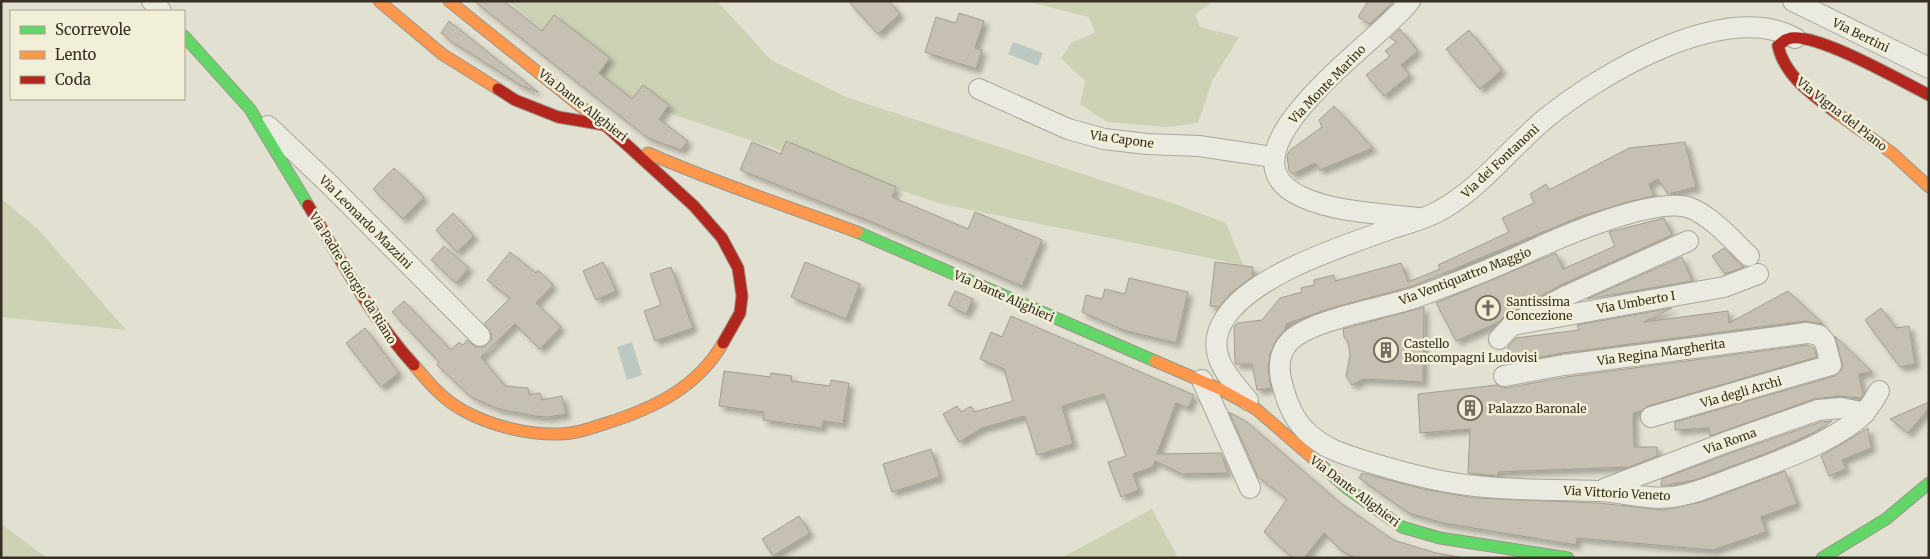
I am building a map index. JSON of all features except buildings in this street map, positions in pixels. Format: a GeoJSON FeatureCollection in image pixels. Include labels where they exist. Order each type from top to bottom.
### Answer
{"type":"FeatureCollection","features":[{"type":"Feature","properties":{"kind":"main road"},"geometry":{"type":"LineString","coordinates":[[380,1],[442,54],[515,100],[558,117],[604,126]]}},
{"type":"Feature","properties":{"kind":"main road","name":"Via Dante Alighieri"},"geometry":{"type":"LineString","coordinates":[[449,1],[534,67],[604,126],[642,150],[690,172],[866,236],[1202,380],[1256,409],[1317,447],[1370,505],[1402,527],[1440,538],[1568,558]]}},
{"type":"Feature","properties":{"kind":"main road","name":"Via Padre Giorgio da Riano"},"geometry":{"type":"LineString","coordinates":[[185,37],[250,109],[368,305],[398,349],[424,380],[441,396],[476,417],[517,430],[546,434],[584,430],[644,412],[670,397],[693,380],[713,360],[737,321],[742,304],[742,289],[738,268],[722,238],[694,206],[604,126]]}},
{"type":"Feature","properties":{"kind":"main road"},"geometry":{"type":"LineString","coordinates":[[1795,38],[1816,43],[1929,95]]}},
{"type":"Feature","properties":{"kind":"main road","name":"Via Vigna del Piano"},"geometry":{"type":"LineString","coordinates":[[1795,38],[1786,40],[1778,46],[1779,56],[1789,72],[1814,95],[1889,150],[1929,187]]}},
{"type":"Feature","properties":{"kind":"main road"},"geometry":{"type":"LineString","coordinates":[[1822,558],[1886,519],[1929,483]]}},
{"type":"Feature","properties":{"kind":"street","name":"Via Monte Marino"},"geometry":{"type":"LineString","coordinates":[[1273,157],[1279,139],[1297,112],[1321,87],[1394,20],[1410,1]]}},
{"type":"Feature","properties":{"kind":"street","name":"Via Bertini"},"geometry":{"type":"LineString","coordinates":[[1793,1],[1929,68]]}},
{"type":"Feature","properties":{"kind":"street","name":"Via dei Fontanoni"},"geometry":{"type":"LineString","coordinates":[[1256,409],[1224,371],[1217,354],[1218,335],[1222,323],[1233,308],[1269,280],[1353,243],[1423,219],[1452,204],[1562,106],[1633,60],[1693,36],[1729,28],[1744,26],[1774,28],[1795,38]]}},
{"type":"Feature","properties":{"kind":"street","name":"Via Capone"},"geometry":{"type":"LineString","coordinates":[[979,89],[1068,129],[1104,139],[1147,144],[1199,146],[1273,157]]}},
{"type":"Feature","properties":{"kind":"street","name":"Via Leonardo Mazzini"},"geometry":{"type":"LineString","coordinates":[[250,109],[328,183],[480,336]]}},
{"type":"Feature","properties":{"kind":"street"},"geometry":{"type":"LineString","coordinates":[[1273,157],[1278,175],[1287,186],[1302,197],[1339,208],[1423,219]]}},
{"type":"Feature","properties":{"kind":"street","name":"Via Ventiquattro Maggio"},"geometry":{"type":"LineString","coordinates":[[1317,447],[1294,415],[1287,400],[1280,373],[1280,362],[1284,350],[1293,338],[1307,330],[1350,315],[1414,298],[1584,229],[1657,206],[1675,205],[1693,209],[1749,256]]}},
{"type":"Feature","properties":{"kind":"street","name":"Via Umberto I"},"geometry":{"type":"LineString","coordinates":[[1688,241],[1566,296],[1506,332],[1724,287],[1758,274]]}},
{"type":"Feature","properties":{"kind":"street","name":"Via Regina Margherita"},"geometry":{"type":"LineString","coordinates":[[1504,376],[1564,365],[1807,333],[1819,335],[1825,342],[1831,365]]}},
{"type":"Feature","properties":{"kind":"street","name":"Via degli Archi"},"geometry":{"type":"LineString","coordinates":[[1651,417],[1831,365]]}},
{"type":"Feature","properties":{"kind":"street"},"geometry":{"type":"LineString","coordinates":[[1202,380],[1250,488]]}},
{"type":"Feature","properties":{"kind":"street","name":"Via Vittorio Veneto"},"geometry":{"type":"LineString","coordinates":[[1317,447],[1393,470],[1450,483],[1528,490],[1599,491],[1658,497],[1686,494],[1801,452],[1838,433],[1864,413],[1879,391]]}},
{"type":"Feature","properties":{"kind":"street","name":"Via Roma"},"geometry":{"type":"LineString","coordinates":[[1599,491],[1724,442],[1818,410],[1841,408],[1864,413]]}},
{"type":"Feature","properties":{"kind":"green space"},"geometry":{"type":"Polygon","coordinates":[[[509,1],[717,1],[771,60],[846,97],[1175,204],[1226,223],[1243,265],[942,204],[624,98],[509,1]]]}},
{"type":"Feature","properties":{"kind":"green space"},"geometry":{"type":"Polygon","coordinates":[[[1026,1],[1214,1],[1195,14],[1200,27],[1239,37],[1212,81],[1198,123],[1166,127],[1107,122],[1080,104],[1085,81],[1061,58],[1072,42],[1095,33],[1089,17],[1026,1]]]}},
{"type":"Feature","properties":{"kind":"green space"},"geometry":{"type":"Polygon","coordinates":[[[1,199],[38,229],[126,330],[1,317],[1,199]]]}},
{"type":"Feature","properties":{"kind":"green space"},"geometry":{"type":"Polygon","coordinates":[[[1152,509],[1178,558],[1061,558],[1152,509]]]}},
{"type":"Feature","properties":{"kind":"green space"},"geometry":{"type":"Polygon","coordinates":[[[1,524],[47,558],[1,558],[1,524]]]}},
{"type":"Feature","properties":{"kind":"shaded area"},"geometry":{"type":"Polygon","coordinates":[[[1013,42],[1043,53],[1038,66],[1008,54],[1013,42]]]}},
{"type":"Feature","properties":{"kind":"shaded area"},"geometry":{"type":"Polygon","coordinates":[[[632,342],[642,375],[627,380],[617,347],[632,342]]]}},
{"type":"Feature","properties":{"kind":"traffic: fast"},"geometry":{"type":"LineString","coordinates":[[185,37],[250,109],[308,205]]}},
{"type":"Feature","properties":{"kind":"traffic: fast"},"geometry":{"type":"LineString","coordinates":[[857,232],[1155,361]]}},
{"type":"Feature","properties":{"kind":"traffic: fast"},"geometry":{"type":"LineString","coordinates":[[1323,467],[1348,489],[1402,527],[1440,538],[1568,558]]}},
{"type":"Feature","properties":{"kind":"traffic: fast"},"geometry":{"type":"LineString","coordinates":[[1822,558],[1886,519],[1929,483]]}},
{"type":"Feature","properties":{"kind":"traffic: slow"},"geometry":{"type":"LineString","coordinates":[[379,1],[442,54],[498,89]]}},
{"type":"Feature","properties":{"kind":"traffic: slow"},"geometry":{"type":"LineString","coordinates":[[449,1],[605,126]]}},
{"type":"Feature","properties":{"kind":"traffic: slow"},"geometry":{"type":"LineString","coordinates":[[1838,114],[1892,153],[1929,187]]}},
{"type":"Feature","properties":{"kind":"traffic: slow"},"geometry":{"type":"LineString","coordinates":[[648,153],[857,232]]}},
{"type":"Feature","properties":{"kind":"traffic: slow"},"geometry":{"type":"LineString","coordinates":[[414,365],[431,385],[456,407],[475,416],[498,425],[523,431],[565,434],[624,417],[658,403],[687,384],[701,372],[723,343]]}},
{"type":"Feature","properties":{"kind":"traffic: slow"},"geometry":{"type":"LineString","coordinates":[[1155,361],[1220,389],[1256,409],[1323,467]]}},
{"type":"Feature","properties":{"kind":"traffic: jam"},"geometry":{"type":"LineString","coordinates":[[1838,114],[1810,93],[1787,67],[1778,46],[1787,39],[1804,39],[1821,43],[1860,60],[1929,95]]}},
{"type":"Feature","properties":{"kind":"traffic: jam"},"geometry":{"type":"LineString","coordinates":[[498,89],[515,100],[558,117],[605,125],[694,206],[722,238],[738,268],[742,296],[740,313],[723,343]]}},
{"type":"Feature","properties":{"kind":"traffic: jam"},"geometry":{"type":"LineString","coordinates":[[308,205],[370,308],[398,347],[414,365]]}},
{"type":"Feature","properties":{"kind":"place","name":"Santissima Concezione"},"geometry":{"type":"Point","coordinates":[1488,308]}},
{"type":"Feature","properties":{"kind":"place","name":"Castello Boncompagni Ludovisi"},"geometry":{"type":"Point","coordinates":[1386,350]}},
{"type":"Feature","properties":{"kind":"place","name":"Palazzo Baronale"},"geometry":{"type":"Point","coordinates":[1470,408]}}]}
